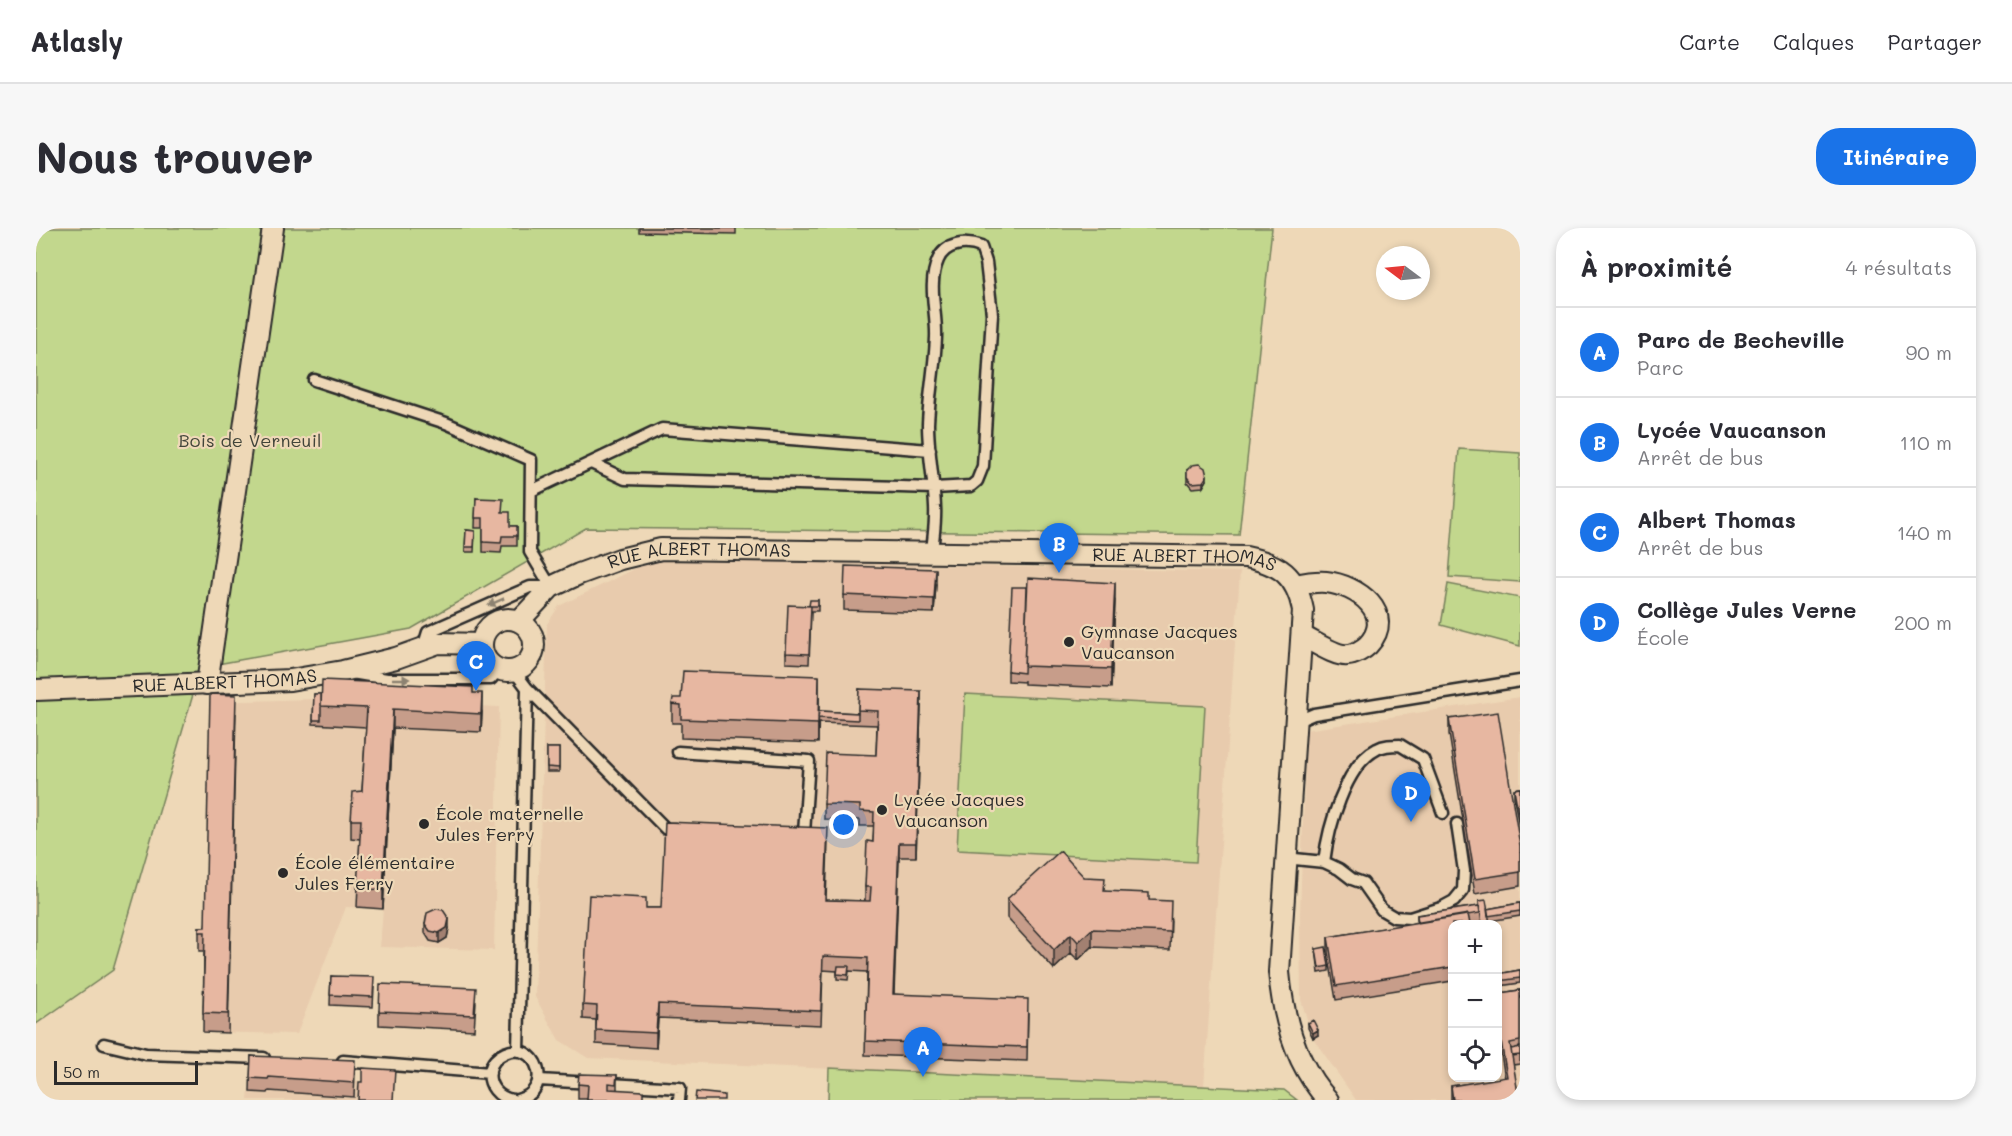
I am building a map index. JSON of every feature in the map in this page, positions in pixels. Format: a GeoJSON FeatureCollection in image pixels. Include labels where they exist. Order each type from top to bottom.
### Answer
{"type":"FeatureCollection","features":[{"type":"Feature","properties":{"kind":"street"},"geometry":{"type":"LineString","coordinates":[[207,684],[273,228]]}},
{"type":"Feature","properties":{"kind":"street","name":"RUE ALBERT THOMAS"},"geometry":{"type":"LineString","coordinates":[[519,621],[551,588],[579,574],[620,559],[661,549],[1246,557],[1276,566],[1287,574],[1294,585],[1303,610],[1279,972],[1282,1004],[1297,1050],[1309,1073],[1328,1100]]}},
{"type":"Feature","properties":{"kind":"street"},"geometry":{"type":"LineString","coordinates":[[1294,585],[1315,581],[1329,582],[1362,595],[1375,609],[1379,623],[1375,638],[1364,649],[1347,656],[1331,651],[1302,636]]}},
{"type":"Feature","properties":{"kind":"street"},"geometry":{"type":"LineString","coordinates":[[502,619],[519,621],[531,632],[534,648],[528,662],[506,670],[486,660],[482,644],[488,628],[494,622],[502,619]]}},
{"type":"Feature","properties":{"kind":"street","name":"RUE ALBERT THOMAS"},"geometry":{"type":"LineString","coordinates":[[36,690],[290,680],[343,671],[438,643],[482,644]]}},
{"type":"Feature","properties":{"kind":"lane"},"geometry":{"type":"LineString","coordinates":[[591,463],[625,479],[934,488],[971,486],[977,481],[983,466],[992,314],[986,262],[981,247],[970,242],[953,245],[938,258],[932,284],[936,336],[928,425],[930,450],[934,488],[936,510],[932,553]]}},
{"type":"Feature","properties":{"kind":"lane"},"geometry":{"type":"LineString","coordinates":[[314,380],[446,423],[531,460],[530,552],[551,588]]}},
{"type":"Feature","properties":{"kind":"lane"},"geometry":{"type":"LineString","coordinates":[[531,491],[662,429],[930,450]]}},
{"type":"Feature","properties":{"kind":"lane"},"geometry":{"type":"LineString","coordinates":[[423,648],[428,632],[530,587],[551,588]]}},
{"type":"Feature","properties":{"kind":"lane"},"geometry":{"type":"LineString","coordinates":[[343,671],[387,679],[491,679],[506,670],[527,688],[666,829],[689,829]]}},
{"type":"Feature","properties":{"kind":"lane"},"geometry":{"type":"LineString","coordinates":[[1295,722],[1314,714],[1520,681]]}},
{"type":"Feature","properties":{"kind":"lane"},"geometry":{"type":"LineString","coordinates":[[518,1051],[527,688]]}},
{"type":"Feature","properties":{"kind":"lane"},"geometry":{"type":"LineString","coordinates":[[1324,862],[1334,818],[1352,775],[1363,760],[1376,749],[1400,745],[1423,759],[1443,813]]}},
{"type":"Feature","properties":{"kind":"lane"},"geometry":{"type":"LineString","coordinates":[[678,752],[808,761],[804,833],[781,832]]}},
{"type":"Feature","properties":{"kind":"lane"},"geometry":{"type":"LineString","coordinates":[[1286,858],[1324,862],[1339,869],[1352,879],[1363,883],[1383,910],[1394,917],[1410,918],[1425,915],[1454,901],[1463,890],[1464,871],[1457,824]]}},
{"type":"Feature","properties":{"kind":"lane"},"geometry":{"type":"LineString","coordinates":[[104,1044],[146,1054],[271,1058]]}},
{"type":"Feature","properties":{"kind":"lane"},"geometry":{"type":"LineString","coordinates":[[518,1051],[525,1053],[536,1064],[539,1080],[530,1094],[515,1100],[499,1095],[490,1081],[490,1073],[492,1065],[502,1054],[518,1051]]}},
{"type":"Feature","properties":{"kind":"lane"},"geometry":{"type":"LineString","coordinates":[[328,1060],[490,1073]]}},
{"type":"Feature","properties":{"kind":"lane"},"geometry":{"type":"LineString","coordinates":[[539,1080],[680,1088],[679,1100]]}},
{"type":"Feature","properties":{"kind":"shaded area","name":"Lycée Jacques Vaucanson"},"geometry":{"type":"Polygon","coordinates":[[[655,559],[1240,572],[1204,1086],[588,1058],[559,1040],[535,997],[547,624],[559,606],[655,559]]]}},
{"type":"Feature","properties":{"kind":"shaded area"},"geometry":{"type":"Polygon","coordinates":[[[1520,697],[1520,1100],[1356,1100],[1313,1038],[1301,1000],[1300,914],[1306,730],[1520,697]]]}},
{"type":"Feature","properties":{"kind":"shaded area"},"geometry":{"type":"Polygon","coordinates":[[[314,699],[499,707],[494,950],[380,947],[383,909],[346,907],[297,1034],[203,1032],[205,951],[199,951],[199,946],[204,946],[212,702],[314,699]]]}},
{"type":"Feature","properties":{"kind":"shaded area"},"geometry":{"type":"Polygon","coordinates":[[[251,1070],[395,1085],[394,1100],[248,1100],[251,1070]]]}},
{"type":"Feature","properties":{"kind":"green space","name":"Bois de Verneuil"},"geometry":{"type":"Polygon","coordinates":[[[36,228],[1272,228],[1239,535],[586,528],[411,629],[201,667],[113,970],[36,1024],[36,228]]]}},
{"type":"Feature","properties":{"kind":"green space"},"geometry":{"type":"Polygon","coordinates":[[[1459,449],[1520,453],[1520,582],[1449,577],[1459,449]]]}},
{"type":"Feature","properties":{"kind":"green space"},"geometry":{"type":"Polygon","coordinates":[[[1448,584],[1520,598],[1520,646],[1441,625],[1448,584]]]}},
{"type":"Feature","properties":{"kind":"green space"},"geometry":{"type":"Polygon","coordinates":[[[965,694],[1205,706],[1196,862],[957,850],[965,694]]]}},
{"type":"Feature","properties":{"kind":"green space"},"geometry":{"type":"Polygon","coordinates":[[[829,1068],[1284,1090],[1297,1100],[828,1100],[829,1068]]]}},
{"type":"Feature","properties":{"kind":"building"},"geometry":{"type":"Polygon","coordinates":[[[1199,464],[1205,468],[1207,476],[1203,482],[1192,483],[1187,477],[1187,470],[1192,465],[1199,464]]]}},
{"type":"Feature","properties":{"kind":"building"},"geometry":{"type":"Polygon","coordinates":[[[476,498],[503,499],[502,512],[510,512],[510,526],[517,526],[517,536],[502,536],[501,543],[483,542],[483,518],[475,518],[476,498]]]}},
{"type":"Feature","properties":{"kind":"building"},"geometry":{"type":"Polygon","coordinates":[[[466,530],[475,531],[474,547],[465,547],[466,530]]]}},
{"type":"Feature","properties":{"kind":"building"},"geometry":{"type":"Polygon","coordinates":[[[845,566],[936,569],[934,599],[844,595],[845,566]]]}},
{"type":"Feature","properties":{"kind":"building","name":"Gymnase Jacques Vaucanson"},"geometry":{"type":"Polygon","coordinates":[[[1028,578],[1115,583],[1111,669],[1024,666],[1028,578]]]}},
{"type":"Feature","properties":{"kind":"building"},"geometry":{"type":"Polygon","coordinates":[[[1012,587],[1027,587],[1024,673],[1008,671],[1012,587]]]}},
{"type":"Feature","properties":{"kind":"building"},"geometry":{"type":"Polygon","coordinates":[[[810,600],[818,600],[818,606],[809,606],[810,600]]]}},
{"type":"Feature","properties":{"kind":"building"},"geometry":{"type":"Polygon","coordinates":[[[788,605],[811,606],[809,654],[786,653],[788,605]]]}},
{"type":"Feature","properties":{"kind":"building"},"geometry":{"type":"Polygon","coordinates":[[[683,671],[819,676],[818,724],[681,719],[681,705],[672,704],[673,698],[681,698],[683,671]]]}},
{"type":"Feature","properties":{"kind":"building"},"geometry":{"type":"Polygon","coordinates":[[[322,680],[473,687],[473,693],[482,693],[481,714],[393,709],[383,890],[357,888],[361,820],[351,820],[353,792],[362,791],[367,708],[321,706],[322,680]]]}},
{"type":"Feature","properties":{"kind":"building"},"geometry":{"type":"Polygon","coordinates":[[[859,689],[921,691],[916,843],[899,843],[893,994],[1028,999],[1027,1047],[865,1041],[868,958],[823,956],[821,1011],[658,1004],[656,1033],[596,1030],[597,1006],[583,1005],[589,895],[646,898],[646,908],[661,908],[665,822],[828,828],[825,900],[870,901],[871,887],[865,887],[867,841],[873,842],[874,812],[860,811],[860,805],[824,804],[826,753],[876,755],[878,711],[858,710],[859,689]]]}},
{"type":"Feature","properties":{"kind":"building"},"geometry":{"type":"Polygon","coordinates":[[[210,694],[236,695],[228,1014],[203,1013],[205,932],[199,932],[199,927],[205,927],[210,694]]]}},
{"type":"Feature","properties":{"kind":"building"},"geometry":{"type":"Polygon","coordinates":[[[314,694],[321,694],[321,720],[313,720],[314,694]]]}},
{"type":"Feature","properties":{"kind":"building"},"geometry":{"type":"Polygon","coordinates":[[[819,711],[858,713],[858,720],[818,718],[819,711]]]}},
{"type":"Feature","properties":{"kind":"building"},"geometry":{"type":"Polygon","coordinates":[[[1498,712],[1520,846],[1520,872],[1475,879],[1449,719],[1498,712]]]}},
{"type":"Feature","properties":{"kind":"building"},"geometry":{"type":"Polygon","coordinates":[[[547,748],[559,748],[559,768],[547,767],[547,748]]]}},
{"type":"Feature","properties":{"kind":"building"},"geometry":{"type":"Polygon","coordinates":[[[1520,788],[1520,823],[1514,789],[1520,788]]]}},
{"type":"Feature","properties":{"kind":"building"},"geometry":{"type":"Polygon","coordinates":[[[1060,851],[1084,877],[1105,878],[1104,891],[1149,893],[1149,900],[1171,901],[1170,932],[1092,929],[1078,942],[1071,934],[1054,950],[1007,899],[1060,851]]]}},
{"type":"Feature","properties":{"kind":"building"},"geometry":{"type":"Polygon","coordinates":[[[1486,900],[1489,920],[1481,920],[1479,901],[1486,900]]]}},
{"type":"Feature","properties":{"kind":"building"},"geometry":{"type":"Polygon","coordinates":[[[1520,903],[1520,911],[1488,916],[1487,909],[1520,903]]]}},
{"type":"Feature","properties":{"kind":"building"},"geometry":{"type":"Polygon","coordinates":[[[1479,906],[1480,913],[1418,923],[1417,915],[1479,906]]]}},
{"type":"Feature","properties":{"kind":"building"},"geometry":{"type":"Polygon","coordinates":[[[436,909],[443,910],[449,919],[447,928],[439,933],[430,931],[425,924],[427,913],[436,909]]]}},
{"type":"Feature","properties":{"kind":"building"},"geometry":{"type":"Polygon","coordinates":[[[1468,914],[1469,920],[1448,920],[1448,968],[1336,986],[1328,937],[1468,914]]]}},
{"type":"Feature","properties":{"kind":"building"},"geometry":{"type":"Polygon","coordinates":[[[1326,947],[1329,966],[1319,968],[1316,949],[1326,947]]]}},
{"type":"Feature","properties":{"kind":"building"},"geometry":{"type":"Polygon","coordinates":[[[838,966],[849,966],[848,975],[837,974],[838,966]]]}},
{"type":"Feature","properties":{"kind":"building"},"geometry":{"type":"Polygon","coordinates":[[[1520,970],[1520,978],[1502,981],[1502,973],[1520,970]]]}},
{"type":"Feature","properties":{"kind":"building"},"geometry":{"type":"Polygon","coordinates":[[[331,976],[374,977],[373,997],[330,995],[331,976]]]}},
{"type":"Feature","properties":{"kind":"building"},"geometry":{"type":"Polygon","coordinates":[[[380,984],[476,988],[474,1015],[379,1011],[380,984]]]}},
{"type":"Feature","properties":{"kind":"building"},"geometry":{"type":"Polygon","coordinates":[[[1520,990],[1520,1041],[1510,1043],[1519,1100],[1453,1100],[1451,1086],[1476,1082],[1502,1082],[1502,1078],[1507,1077],[1502,1047],[1502,993],[1520,990]]]}},
{"type":"Feature","properties":{"kind":"building"},"geometry":{"type":"Polygon","coordinates":[[[1313,1020],[1318,1030],[1313,1033],[1308,1023],[1313,1020]]]}},
{"type":"Feature","properties":{"kind":"building"},"geometry":{"type":"Polygon","coordinates":[[[1520,1047],[1520,1055],[1512,1056],[1511,1049],[1520,1047]]]}},
{"type":"Feature","properties":{"kind":"building"},"geometry":{"type":"Polygon","coordinates":[[[251,1056],[355,1060],[354,1083],[269,1077],[268,1079],[250,1078],[251,1056]]]}},
{"type":"Feature","properties":{"kind":"building"},"geometry":{"type":"Polygon","coordinates":[[[362,1068],[395,1070],[393,1100],[358,1100],[362,1068]]]}},
{"type":"Feature","properties":{"kind":"building"},"geometry":{"type":"Polygon","coordinates":[[[579,1074],[617,1075],[616,1084],[609,1083],[609,1089],[643,1091],[643,1100],[587,1100],[588,1085],[578,1084],[579,1074]]]}},
{"type":"Feature","properties":{"kind":"building"},"geometry":{"type":"Polygon","coordinates":[[[696,1092],[724,1095],[724,1100],[695,1100],[696,1092]]]}},
{"type":"Feature","properties":{"kind":"place","name":"Lycée Vaucanson"},"geometry":{"type":"Point","coordinates":[1059,573]}},
{"type":"Feature","properties":{"kind":"place","name":"Gymnase Jacques Vaucanson"},"geometry":{"type":"Point","coordinates":[1069,642]}},
{"type":"Feature","properties":{"kind":"place","name":"Albert Thomas"},"geometry":{"type":"Point","coordinates":[476,691]}},
{"type":"Feature","properties":{"kind":"place","name":"Lycée Jacques Vaucanson"},"geometry":{"type":"Point","coordinates":[882,810]}},
{"type":"Feature","properties":{"kind":"place","name":"Collège Jules Verne"},"geometry":{"type":"Point","coordinates":[1411,822]}},
{"type":"Feature","properties":{"kind":"place","name":"École maternelle Jules Ferry"},"geometry":{"type":"Point","coordinates":[424,824]}},
{"type":"Feature","properties":{"kind":"place","name":"École élémentaire Jules Ferry"},"geometry":{"type":"Point","coordinates":[283,873]}},
{"type":"Feature","properties":{"kind":"place","name":"Parc de Becheville"},"geometry":{"type":"Point","coordinates":[923,1077]}}]}
